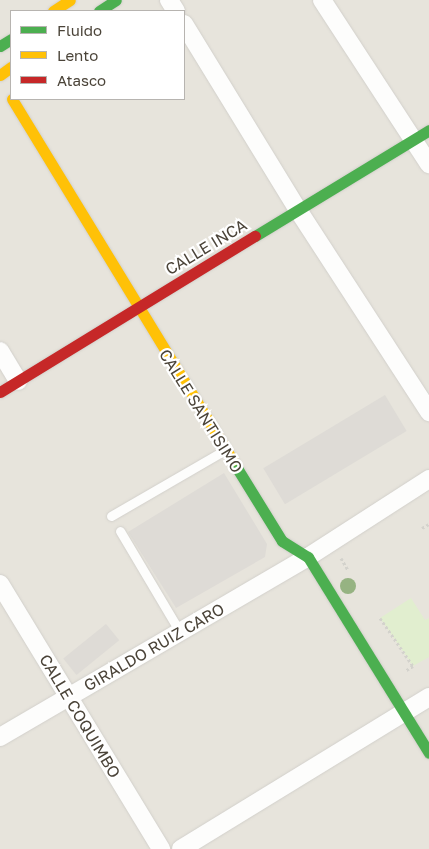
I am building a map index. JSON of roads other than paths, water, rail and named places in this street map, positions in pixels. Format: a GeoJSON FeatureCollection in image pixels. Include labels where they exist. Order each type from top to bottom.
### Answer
{"type":"FeatureCollection","features":[{"type":"Feature","properties":{"kind":"main road"},"geometry":{"type":"LineString","coordinates":[[55,10],[70,0]]}},
{"type":"Feature","properties":{"kind":"main road"},"geometry":{"type":"LineString","coordinates":[[101,10],[116,0]]}},
{"type":"Feature","properties":{"kind":"main road","name":"CALLE SANTISIMO"},"geometry":{"type":"LineString","coordinates":[[13,100],[138,308],[282,541],[308,557],[429,753]]}},
{"type":"Feature","properties":{"kind":"main road","name":"CALLE INCA"},"geometry":{"type":"LineString","coordinates":[[0,392],[429,130]]}},
{"type":"Feature","properties":{"kind":"street"},"geometry":{"type":"LineString","coordinates":[[322,0],[429,164]]}},
{"type":"Feature","properties":{"kind":"street"},"geometry":{"type":"LineString","coordinates":[[185,26],[298,210],[429,412]]}},
{"type":"Feature","properties":{"kind":"street","name":"CALLE SANTISIMO"},"geometry":{"type":"LineString","coordinates":[[0,79],[10,95]]}},
{"type":"Feature","properties":{"kind":"street"},"geometry":{"type":"LineString","coordinates":[[0,351],[18,381]]}},
{"type":"Feature","properties":{"kind":"street","name":"GIRALDO RUIZ CARO"},"geometry":{"type":"LineString","coordinates":[[0,738],[308,557],[429,479]]}},
{"type":"Feature","properties":{"kind":"street","name":"CALLE COQUIMBO"},"geometry":{"type":"LineString","coordinates":[[0,584],[161,849]]}},
{"type":"Feature","properties":{"kind":"street"},"geometry":{"type":"LineString","coordinates":[[181,849],[429,697]]}},
{"type":"Feature","properties":{"kind":"lane"},"geometry":{"type":"LineString","coordinates":[[111,516],[225,450]]}},
{"type":"Feature","properties":{"kind":"lane"},"geometry":{"type":"LineString","coordinates":[[120,531],[180,632]]}}]}
